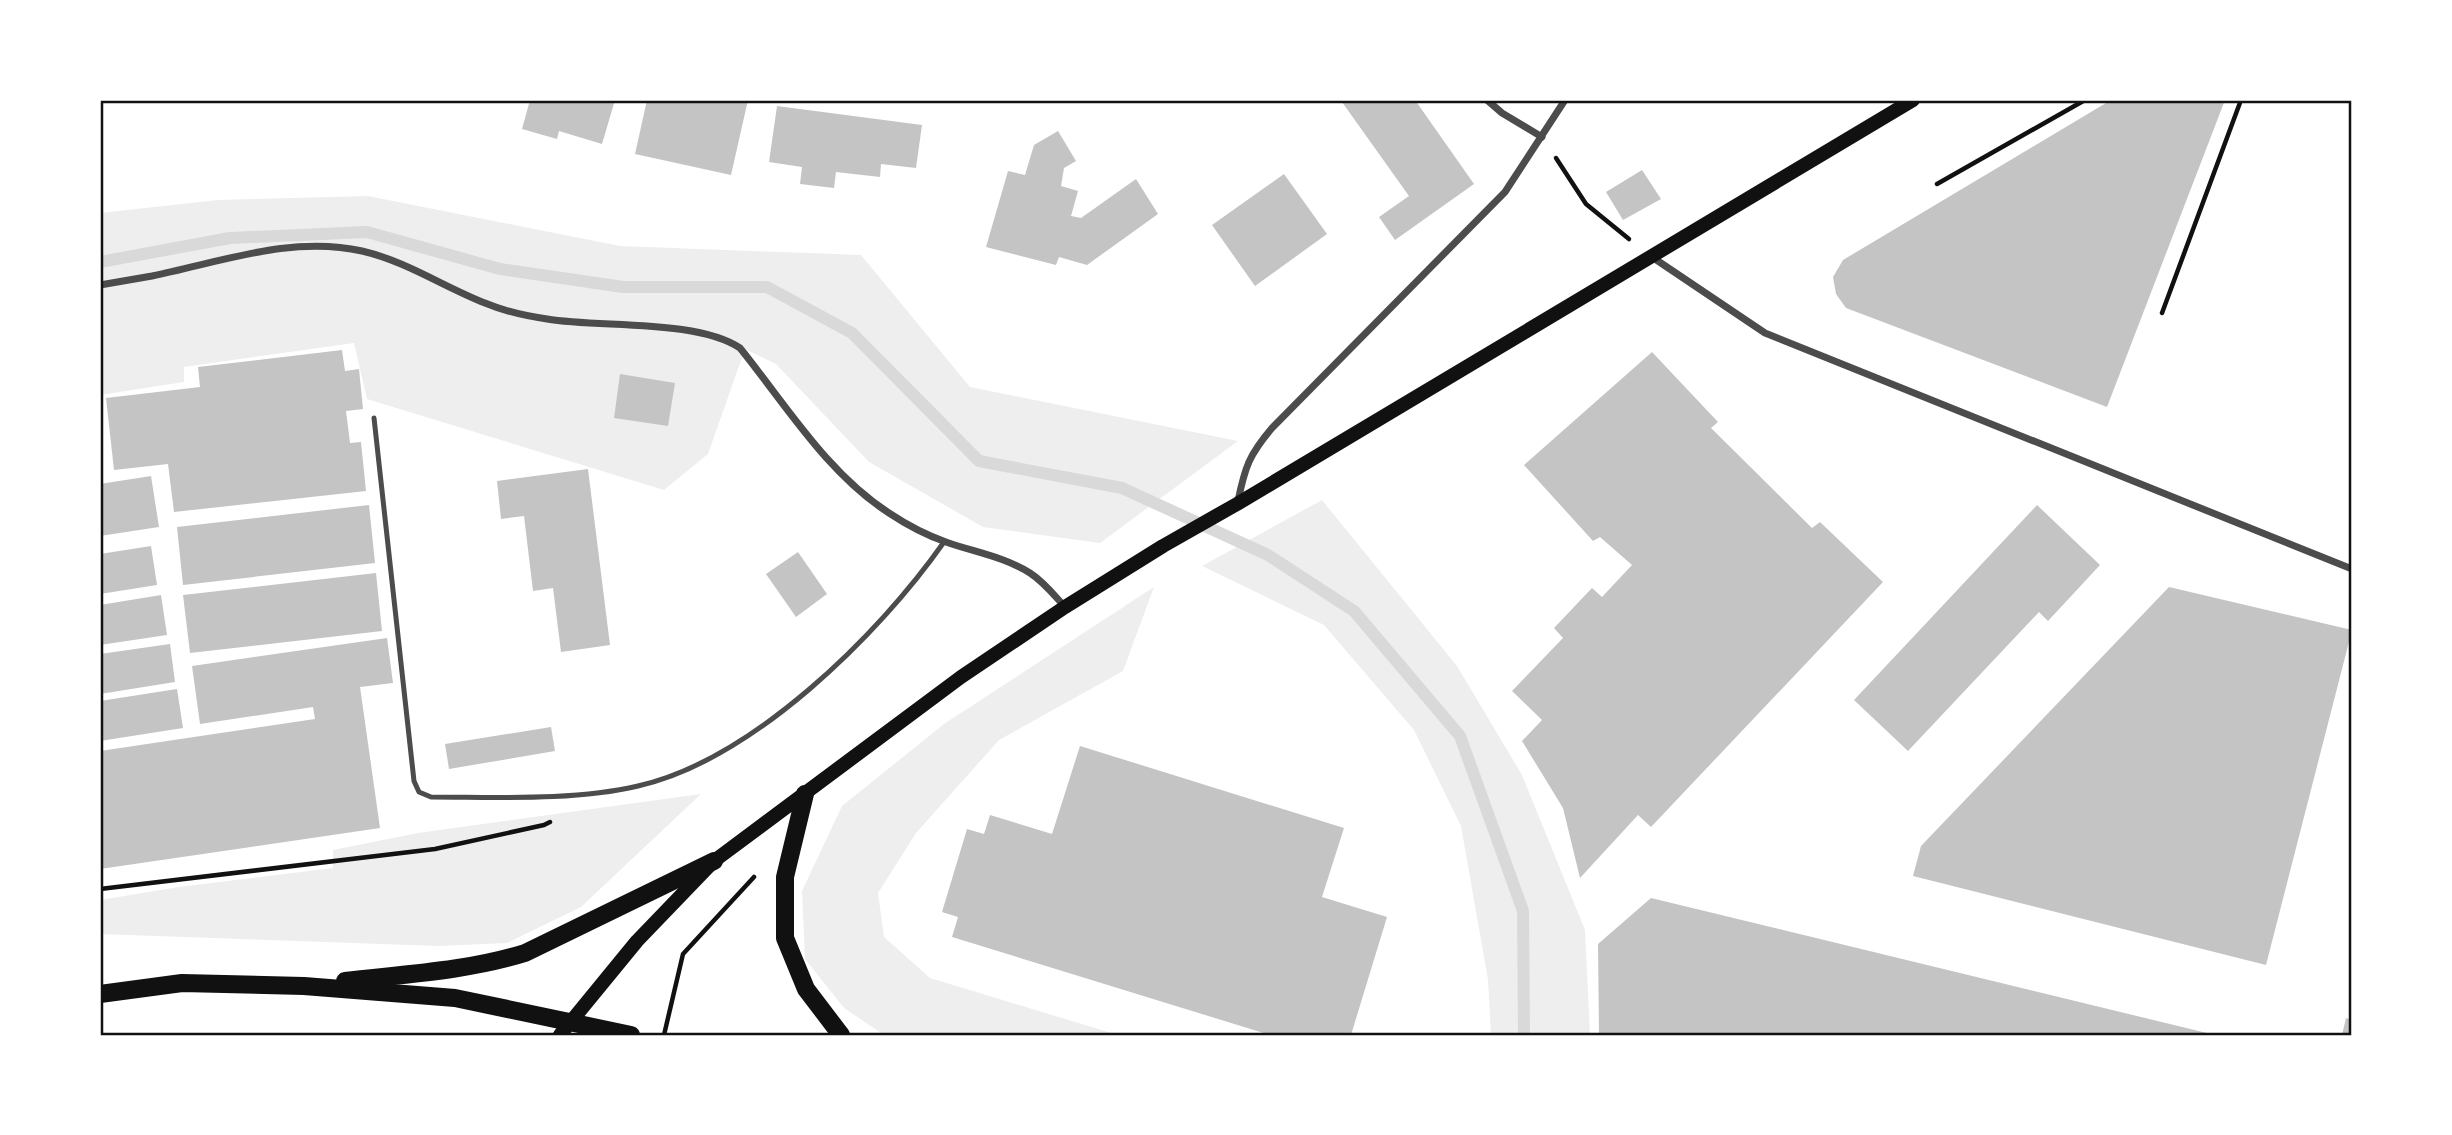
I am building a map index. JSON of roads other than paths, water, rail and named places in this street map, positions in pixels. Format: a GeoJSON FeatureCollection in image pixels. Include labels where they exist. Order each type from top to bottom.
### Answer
{"type":"FeatureCollection","features":[{"type":"Feature","properties":{"kind":"main road"},"geometry":{"type":"LineString","coordinates":[[304,986],[449,970],[499,961],[525,953],[713,861],[961,677],[1065,607],[1913,100]]}},
{"type":"Feature","properties":{"kind":"main road"},"geometry":{"type":"LineString","coordinates":[[805,794],[785,877],[785,939],[806,989],[841,1035]]}},
{"type":"Feature","properties":{"kind":"main road"},"geometry":{"type":"LineString","coordinates":[[564,1029],[636,941],[713,861]]}},
{"type":"Feature","properties":{"kind":"main road"},"geometry":{"type":"LineString","coordinates":[[100,994],[182,984],[304,986],[455,998],[564,1029],[631,1035]]}},
{"type":"Feature","properties":{"kind":"street"},"geometry":{"type":"LineString","coordinates":[[1487,100],[1502,113],[1542,136]]}},
{"type":"Feature","properties":{"kind":"street"},"geometry":{"type":"LineString","coordinates":[[1237,504],[1245,467],[1263,438],[1484,215],[1504,192],[1565,100]]}},
{"type":"Feature","properties":{"kind":"street"},"geometry":{"type":"LineString","coordinates":[[100,285],[256,252],[295,247],[329,247],[360,250],[383,256],[485,303],[516,313],[560,321],[674,329],[728,340],[740,348],[829,460],[887,512],[944,542],[1010,563],[1028,572],[1041,581],[1065,607]]}},
{"type":"Feature","properties":{"kind":"street"},"geometry":{"type":"LineString","coordinates":[[1652,257],[1765,333],[2352,569]]}},
{"type":"Feature","properties":{"kind":"lane"},"geometry":{"type":"LineString","coordinates":[[374,418],[414,782],[419,792],[431,797],[522,797],[602,792],[671,777],[712,758],[816,685],[890,609],[929,564],[944,542]]}},
{"type":"Feature","properties":{"kind":"waterway"},"geometry":{"type":"LineString","coordinates":[[100,262],[230,238],[367,232],[500,269],[623,287],[767,287],[852,333],[979,461],[1122,488],[1268,555],[1354,611],[1460,736],[1523,911],[1524,1035]]}}]}
